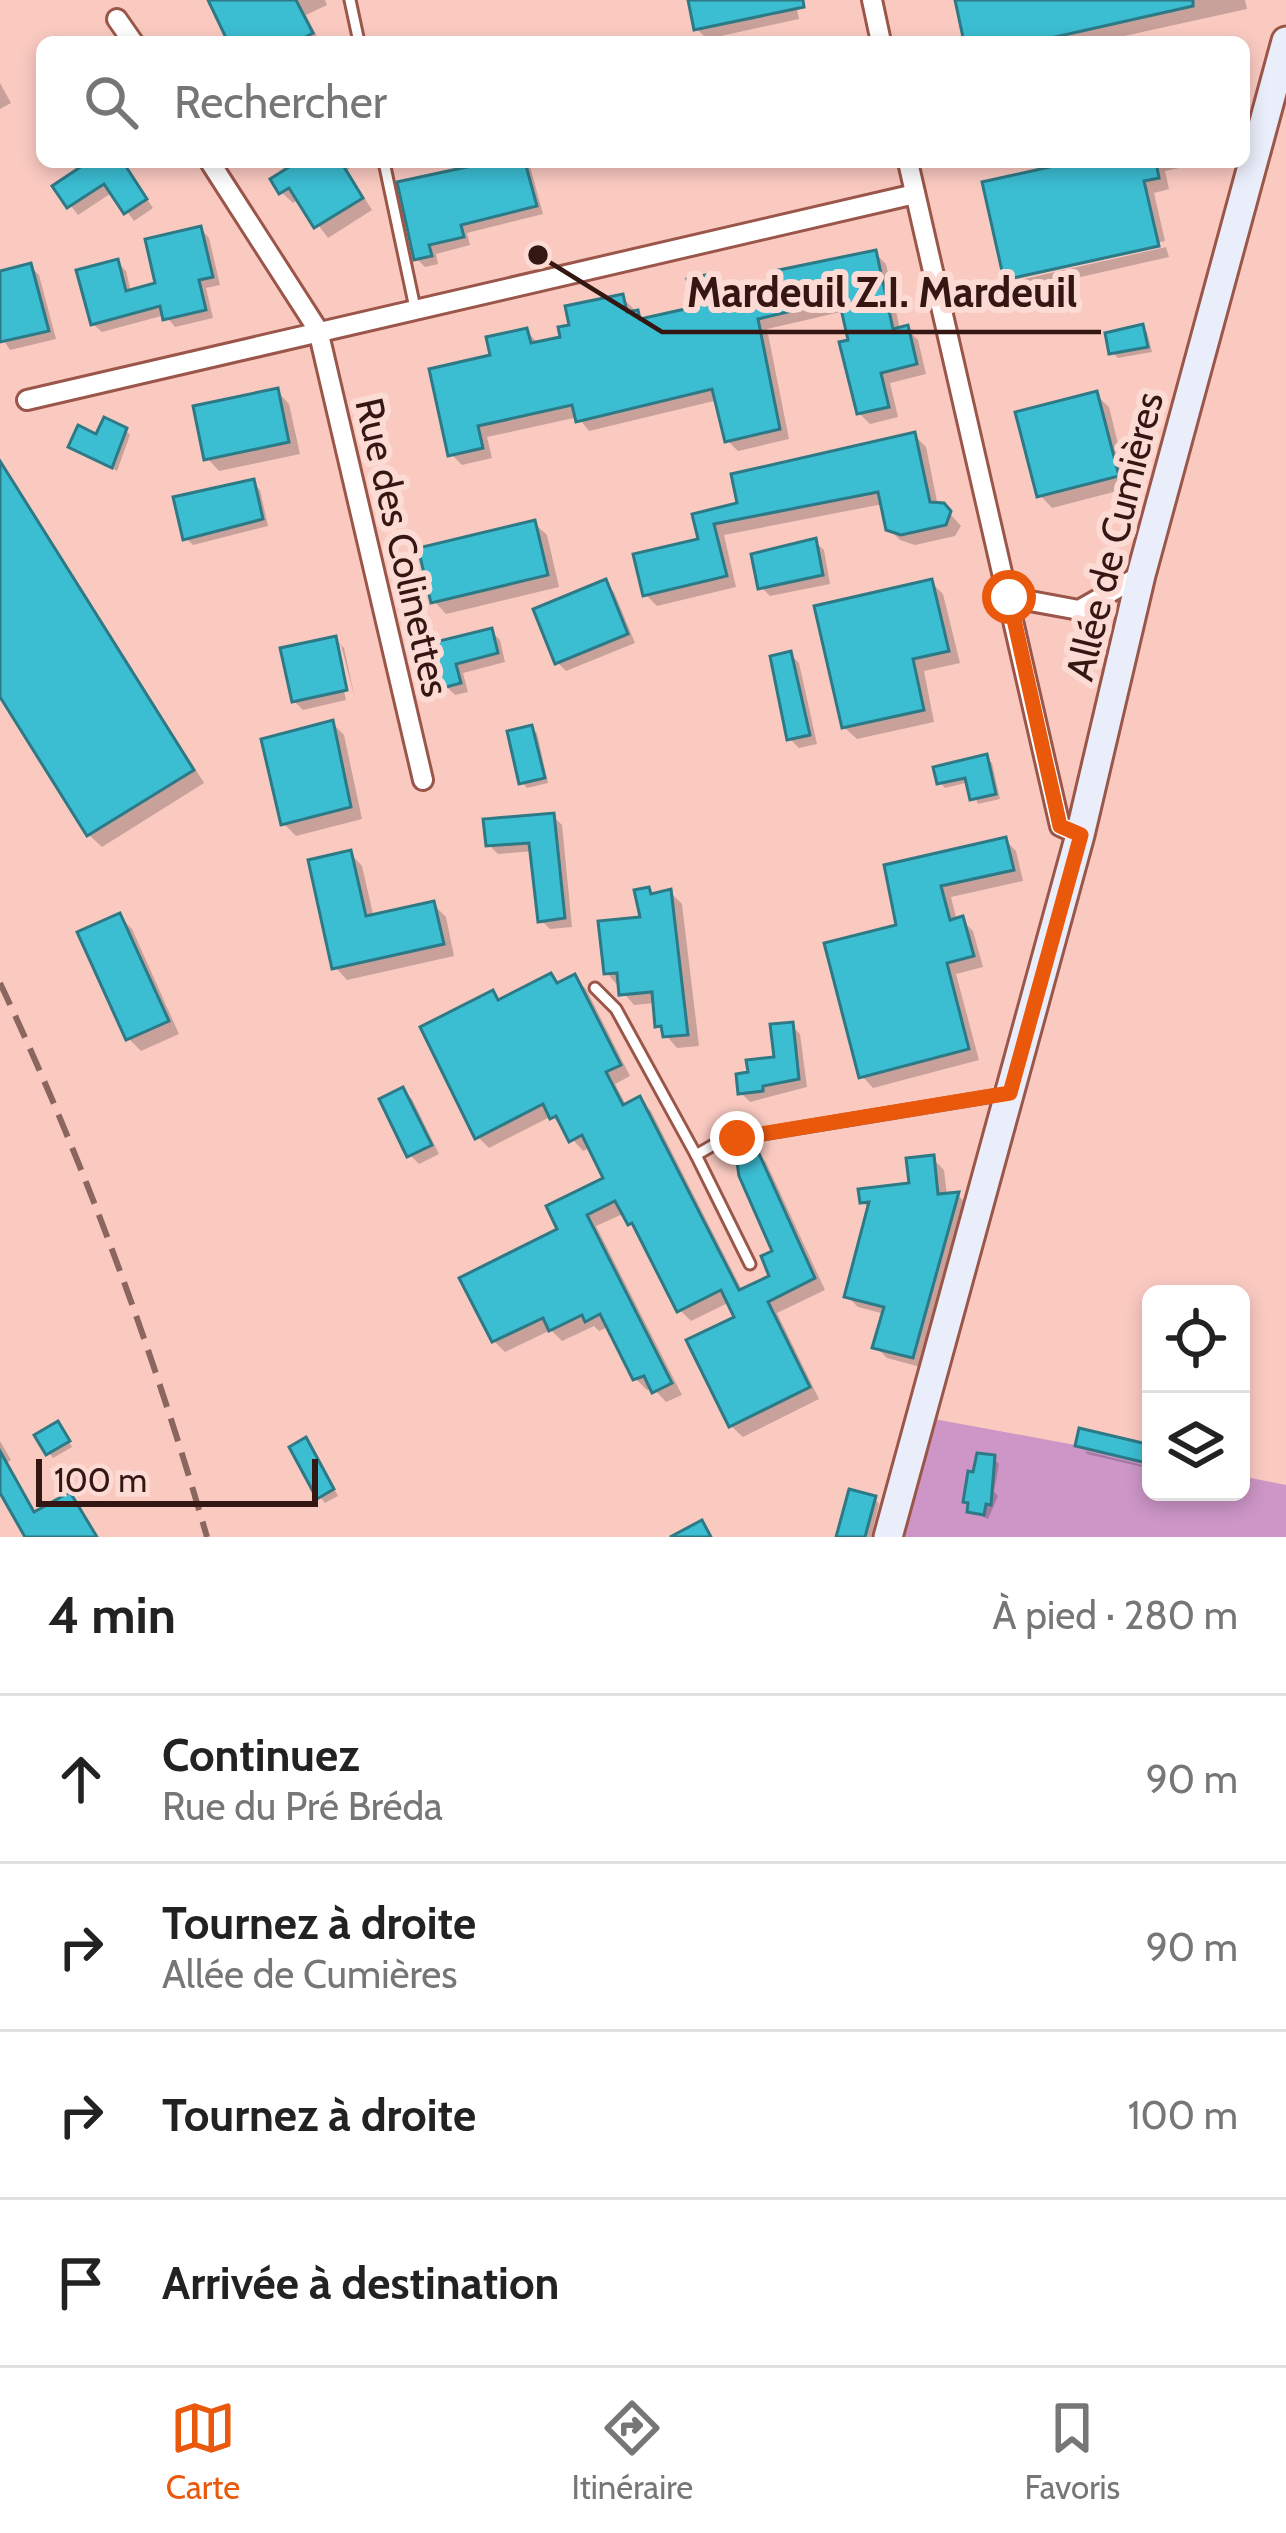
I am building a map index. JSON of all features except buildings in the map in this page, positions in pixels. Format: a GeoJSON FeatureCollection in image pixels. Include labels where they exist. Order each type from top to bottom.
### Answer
{"type":"FeatureCollection","features":[{"type":"Feature","properties":{"kind":"main road","name":"Allée de Cumières"},"geometry":{"type":"LineString","coordinates":[[888,1537],[1081,835],[1141,575],[1286,41]]}},
{"type":"Feature","properties":{"kind":"street"},"geometry":{"type":"LineString","coordinates":[[872,0],[880,36]]}},
{"type":"Feature","properties":{"kind":"street"},"geometry":{"type":"LineString","coordinates":[[117,19],[129,36]]}},
{"type":"Feature","properties":{"kind":"street","name":"Rue des Colinettes"},"geometry":{"type":"LineString","coordinates":[[213,168],[318,330],[423,780]]}},
{"type":"Feature","properties":{"kind":"street"},"geometry":{"type":"LineString","coordinates":[[909,168],[1060,826],[1081,835]]}},
{"type":"Feature","properties":{"kind":"street"},"geometry":{"type":"LineString","coordinates":[[27,400],[915,194]]}},
{"type":"Feature","properties":{"kind":"street"},"geometry":{"type":"LineString","coordinates":[[1009,597],[1079,610],[1141,575]]}},
{"type":"Feature","properties":{"kind":"lane"},"geometry":{"type":"LineString","coordinates":[[350,0],[358,36]]}},
{"type":"Feature","properties":{"kind":"lane"},"geometry":{"type":"LineString","coordinates":[[385,168],[415,308]]}},
{"type":"Feature","properties":{"kind":"lane"},"geometry":{"type":"LineString","coordinates":[[595,988],[616,1009],[750,1264]]}},
{"type":"Feature","properties":{"kind":"lane"},"geometry":{"type":"LineString","coordinates":[[696,1155],[737,1138],[1010,1093]]}},
{"type":"Feature","properties":{"kind":"shaded area"},"geometry":{"type":"Polygon","coordinates":[[[934,1419],[1142,1457],[1142,1501],[1250,1501],[1250,1478],[1286,1485],[1286,1537],[904,1537],[934,1419]]]}},
{"type":"Feature","properties":{"kind":"railway"},"geometry":{"type":"LineString","coordinates":[[0,983],[114,1256],[207,1537]]}},
{"type":"Feature","properties":{"kind":"place","name":"Mardeuil Z.I. Mardeuil"},"geometry":{"type":"Point","coordinates":[538,255]}},
{"type":"Feature","properties":{"kind":"route"},"geometry":{"type":"LineString","coordinates":[[737,1138],[1010,1093],[1081,835],[1060,826],[1009,597]]}}]}
